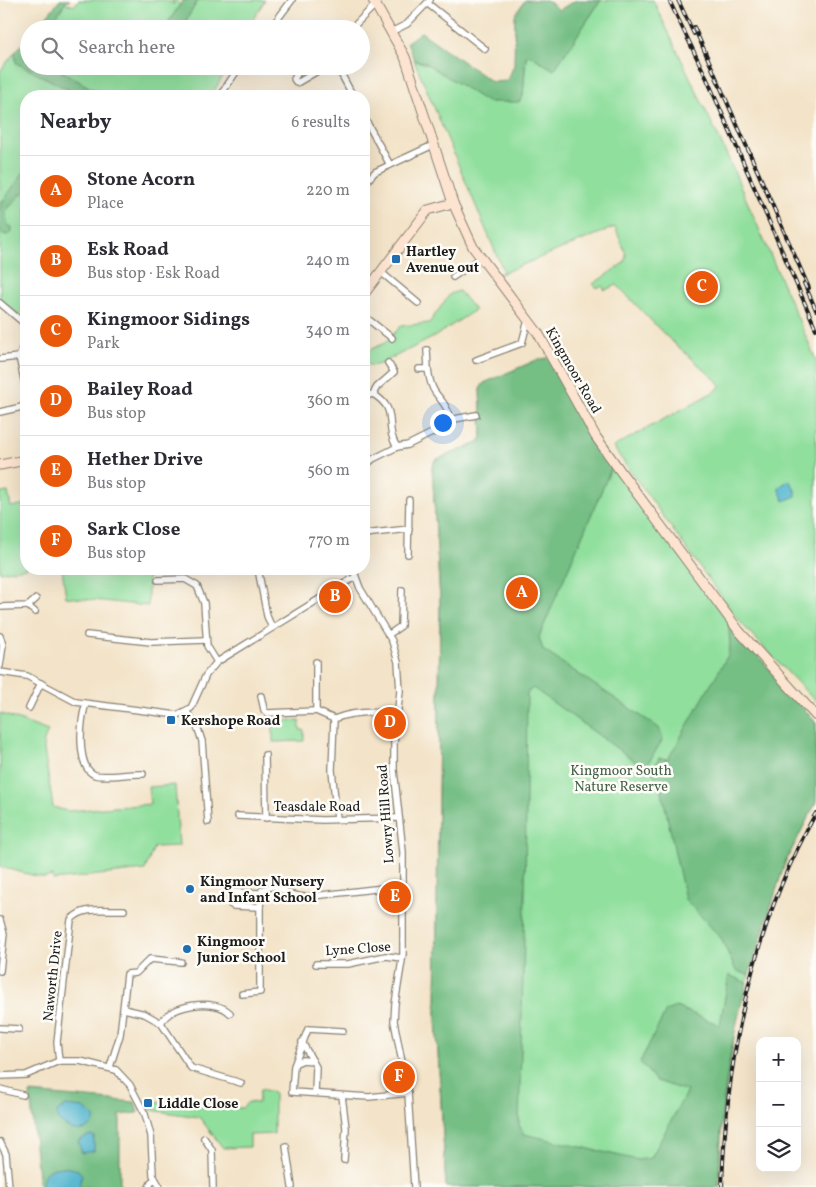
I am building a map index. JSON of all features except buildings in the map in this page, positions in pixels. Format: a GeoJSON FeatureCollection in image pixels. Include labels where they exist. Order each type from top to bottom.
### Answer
{"type":"FeatureCollection","features":[{"type":"Feature","properties":{"kind":"street"},"geometry":{"type":"LineString","coordinates":[[277,20],[292,0]]}},
{"type":"Feature","properties":{"kind":"street"},"geometry":{"type":"LineString","coordinates":[[359,20],[375,2]]}},
{"type":"Feature","properties":{"kind":"street","name":"Kingmoor Road"},"geometry":{"type":"LineString","coordinates":[[375,2],[412,76],[453,203],[473,247],[550,352],[596,437],[739,631],[816,716]]}},
{"type":"Feature","properties":{"kind":"street"},"geometry":{"type":"LineString","coordinates":[[391,32],[407,24],[428,2],[485,49]]}},
{"type":"Feature","properties":{"kind":"street"},"geometry":{"type":"LineString","coordinates":[[224,90],[234,75]]}},
{"type":"Feature","properties":{"kind":"street"},"geometry":{"type":"LineString","coordinates":[[296,75],[294,79],[297,83],[311,75]]}},
{"type":"Feature","properties":{"kind":"street"},"geometry":{"type":"LineString","coordinates":[[342,75],[350,90]]}},
{"type":"Feature","properties":{"kind":"street"},"geometry":{"type":"LineString","coordinates":[[370,128],[390,165]]}},
{"type":"Feature","properties":{"kind":"street"},"geometry":{"type":"LineString","coordinates":[[370,177],[375,172],[433,145]]}},
{"type":"Feature","properties":{"kind":"street"},"geometry":{"type":"LineString","coordinates":[[370,287],[428,210],[453,203]]}},
{"type":"Feature","properties":{"kind":"street"},"geometry":{"type":"LineString","coordinates":[[453,277],[481,258]]}},
{"type":"Feature","properties":{"kind":"street"},"geometry":{"type":"LineString","coordinates":[[382,273],[418,303]]}},
{"type":"Feature","properties":{"kind":"street"},"geometry":{"type":"LineString","coordinates":[[0,303],[20,320]]}},
{"type":"Feature","properties":{"kind":"street"},"geometry":{"type":"LineString","coordinates":[[476,360],[522,343],[528,320]]}},
{"type":"Feature","properties":{"kind":"street"},"geometry":{"type":"LineString","coordinates":[[370,321],[392,338]]}},
{"type":"Feature","properties":{"kind":"street"},"geometry":{"type":"LineString","coordinates":[[370,461],[397,447],[408,445],[426,437],[443,427],[448,420],[449,412],[432,387],[427,350]]}},
{"type":"Feature","properties":{"kind":"street"},"geometry":{"type":"LineString","coordinates":[[0,359],[19,357],[20,362]]}},
{"type":"Feature","properties":{"kind":"street"},"geometry":{"type":"LineString","coordinates":[[373,394],[377,387],[394,372],[388,363]]}},
{"type":"Feature","properties":{"kind":"street"},"geometry":{"type":"LineString","coordinates":[[419,369],[428,368]]}},
{"type":"Feature","properties":{"kind":"street"},"geometry":{"type":"LineString","coordinates":[[370,395],[373,394],[382,399],[388,407],[390,430],[397,447]]}},
{"type":"Feature","properties":{"kind":"street"},"geometry":{"type":"LineString","coordinates":[[0,412],[20,407]]}},
{"type":"Feature","properties":{"kind":"street"},"geometry":{"type":"LineString","coordinates":[[448,420],[476,415]]}},
{"type":"Feature","properties":{"kind":"street"},"geometry":{"type":"LineString","coordinates":[[0,465],[20,461]]}},
{"type":"Feature","properties":{"kind":"street"},"geometry":{"type":"LineString","coordinates":[[408,554],[409,500]]}},
{"type":"Feature","properties":{"kind":"street"},"geometry":{"type":"LineString","coordinates":[[370,533],[409,529]]}},
{"type":"Feature","properties":{"kind":"street"},"geometry":{"type":"LineString","coordinates":[[259,575],[267,616],[272,628]]}},
{"type":"Feature","properties":{"kind":"street"},"geometry":{"type":"LineString","coordinates":[[0,672],[27,676],[65,698],[86,704],[172,715],[186,712],[197,698],[206,675],[217,662],[355,577]]}},
{"type":"Feature","properties":{"kind":"street","name":"Lowry Hill Road"},"geometry":{"type":"LineString","coordinates":[[355,577],[388,635],[398,662],[400,691],[396,714],[394,770],[403,852],[401,886],[402,958],[394,1004],[394,1021],[408,1093],[414,1187]]}},
{"type":"Feature","properties":{"kind":"street"},"geometry":{"type":"LineString","coordinates":[[158,580],[185,579],[197,586],[204,604],[206,640],[210,653],[217,662]]}},
{"type":"Feature","properties":{"kind":"street"},"geometry":{"type":"LineString","coordinates":[[388,635],[401,626],[402,590]]}},
{"type":"Feature","properties":{"kind":"street"},"geometry":{"type":"LineString","coordinates":[[0,607],[28,606],[36,599]]}},
{"type":"Feature","properties":{"kind":"street"},"geometry":{"type":"LineString","coordinates":[[28,606],[35,612]]}},
{"type":"Feature","properties":{"kind":"street"},"geometry":{"type":"LineString","coordinates":[[87,635],[150,642],[206,640]]}},
{"type":"Feature","properties":{"kind":"street"},"geometry":{"type":"LineString","coordinates":[[0,636],[3,646],[0,666]]}},
{"type":"Feature","properties":{"kind":"street"},"geometry":{"type":"LineString","coordinates":[[316,662],[316,711]]}},
{"type":"Feature","properties":{"kind":"street"},"geometry":{"type":"LineString","coordinates":[[29,708],[42,683]]}},
{"type":"Feature","properties":{"kind":"street"},"geometry":{"type":"LineString","coordinates":[[261,696],[267,713],[316,711],[334,719],[371,712],[396,714]]}},
{"type":"Feature","properties":{"kind":"street"},"geometry":{"type":"LineString","coordinates":[[86,704],[80,736],[82,752],[89,770],[98,775],[143,774]]}},
{"type":"Feature","properties":{"kind":"street"},"geometry":{"type":"LineString","coordinates":[[186,712],[198,728],[202,741],[208,822]]}},
{"type":"Feature","properties":{"kind":"street"},"geometry":{"type":"LineString","coordinates":[[334,719],[332,770],[337,819]]}},
{"type":"Feature","properties":{"kind":"street","name":"Teasdale Road"},"geometry":{"type":"LineString","coordinates":[[265,755],[266,818]]}},
{"type":"Feature","properties":{"kind":"street","name":"Teasdale Road"},"geometry":{"type":"LineString","coordinates":[[238,816],[337,819],[398,818]]}},
{"type":"Feature","properties":{"kind":"street"},"geometry":{"type":"LineString","coordinates":[[242,994],[260,992],[260,893],[266,887],[274,886],[293,895],[304,897],[401,886]]}},
{"type":"Feature","properties":{"kind":"street"},"geometry":{"type":"LineString","coordinates":[[260,893],[230,892],[230,904],[260,907]]}},
{"type":"Feature","properties":{"kind":"street","name":"Naworth Drive"},"geometry":{"type":"LineString","coordinates":[[59,1061],[57,1042],[71,920],[75,915],[85,911],[124,910]]}},
{"type":"Feature","properties":{"kind":"street"},"geometry":{"type":"LineString","coordinates":[[0,920],[4,934],[0,971]]}},
{"type":"Feature","properties":{"kind":"street","name":"Lyne Close"},"geometry":{"type":"LineString","coordinates":[[316,964],[348,964],[386,956],[402,958]]}},
{"type":"Feature","properties":{"kind":"street"},"geometry":{"type":"LineString","coordinates":[[110,1067],[120,1035],[127,974],[136,973],[150,959],[181,962]]}},
{"type":"Feature","properties":{"kind":"street"},"geometry":{"type":"LineString","coordinates":[[161,1023],[170,1013],[194,1006],[219,1005],[229,1010]]}},
{"type":"Feature","properties":{"kind":"street"},"geometry":{"type":"LineString","coordinates":[[124,1008],[145,1014],[161,1023],[192,1068],[241,1083]]}},
{"type":"Feature","properties":{"kind":"street"},"geometry":{"type":"LineString","coordinates":[[0,1028],[20,1029]]}},
{"type":"Feature","properties":{"kind":"street"},"geometry":{"type":"LineString","coordinates":[[343,1031],[308,1030],[302,1042],[291,1082],[292,1092],[368,1097],[408,1093]]}},
{"type":"Feature","properties":{"kind":"street"},"geometry":{"type":"LineString","coordinates":[[302,1042],[313,1061],[316,1072],[315,1093]]}},
{"type":"Feature","properties":{"kind":"street"},"geometry":{"type":"LineString","coordinates":[[296,1063],[303,1060],[313,1061]]}},
{"type":"Feature","properties":{"kind":"street"},"geometry":{"type":"LineString","coordinates":[[0,1076],[26,1075],[59,1061],[80,1061],[110,1067],[130,1086],[145,1114],[151,1136],[152,1171],[160,1187]]}},
{"type":"Feature","properties":{"kind":"street"},"geometry":{"type":"LineString","coordinates":[[0,1090],[23,1095]]}},
{"type":"Feature","properties":{"kind":"street"},"geometry":{"type":"LineString","coordinates":[[342,1096],[346,1128],[344,1160]]}},
{"type":"Feature","properties":{"kind":"street"},"geometry":{"type":"LineString","coordinates":[[204,1138],[212,1150],[213,1187]]}},
{"type":"Feature","properties":{"kind":"street"},"geometry":{"type":"LineString","coordinates":[[0,1142],[6,1154],[9,1187]]}},
{"type":"Feature","properties":{"kind":"street"},"geometry":{"type":"LineString","coordinates":[[286,1146],[292,1187]]}},
{"type":"Feature","properties":{"kind":"street"},"geometry":{"type":"LineString","coordinates":[[149,1187],[152,1181],[155,1180]]}},
{"type":"Feature","properties":{"kind":"green space"},"geometry":{"type":"Polygon","coordinates":[[[60,0],[70,0],[65,3],[54,20],[43,20],[60,0]]]}},
{"type":"Feature","properties":{"kind":"green space"},"geometry":{"type":"Polygon","coordinates":[[[79,0],[166,0],[174,4],[172,0],[178,0],[177,2],[180,5],[170,20],[54,20],[65,3],[74,6],[79,0]]]}},
{"type":"Feature","properties":{"kind":"green space"},"geometry":{"type":"Polygon","coordinates":[[[183,0],[198,0],[186,20],[170,20],[183,0]]]}},
{"type":"Feature","properties":{"kind":"green space"},"geometry":{"type":"Polygon","coordinates":[[[198,0],[265,0],[253,20],[186,20],[198,0]]]}},
{"type":"Feature","properties":{"kind":"green space"},"geometry":{"type":"Polygon","coordinates":[[[525,0],[547,0],[559,10],[576,0],[601,0],[554,70],[530,55],[526,56],[523,96],[519,102],[487,102],[424,62],[414,60],[407,42],[421,32],[492,82],[507,81],[514,65],[515,15],[525,0]]]}},
{"type":"Feature","properties":{"kind":"green space"},"geometry":{"type":"Polygon","coordinates":[[[601,0],[653,0],[726,153],[816,360],[816,702],[739,621],[613,447],[717,390],[720,386],[717,381],[665,335],[617,285],[605,290],[602,286],[597,288],[593,284],[625,262],[626,254],[615,227],[500,274],[503,270],[414,60],[523,96],[526,56],[530,55],[554,70],[601,0]]]}},
{"type":"Feature","properties":{"kind":"green space"},"geometry":{"type":"Polygon","coordinates":[[[20,47],[20,65],[16,63],[15,52],[20,47]]]}},
{"type":"Feature","properties":{"kind":"green space"},"geometry":{"type":"Polygon","coordinates":[[[15,52],[17,63],[20,64],[20,75],[43,75],[71,90],[20,90],[20,316],[0,299],[0,71],[15,52]]]}},
{"type":"Feature","properties":{"kind":"green space"},"geometry":{"type":"Polygon","coordinates":[[[40,75],[68,75],[94,90],[69,90],[40,75]]]}},
{"type":"Feature","properties":{"kind":"green space"},"geometry":{"type":"Polygon","coordinates":[[[68,75],[224,75],[215,90],[94,90],[68,75]]]}},
{"type":"Feature","properties":{"kind":"green space"},"geometry":{"type":"Polygon","coordinates":[[[20,177],[20,196],[5,212],[8,225],[12,227],[12,232],[7,235],[0,233],[0,205],[20,177]]]}},
{"type":"Feature","properties":{"kind":"green space"},"geometry":{"type":"Polygon","coordinates":[[[459,291],[475,310],[434,337],[380,364],[370,365],[370,350],[385,343],[401,326],[429,323],[450,294],[459,291]]]}},
{"type":"Feature","properties":{"kind":"green space"},"geometry":{"type":"Polygon","coordinates":[[[548,358],[557,370],[584,424],[613,464],[539,637],[543,650],[659,728],[663,739],[647,765],[640,765],[533,688],[527,693],[525,903],[519,1125],[524,1134],[638,1160],[651,1158],[687,1091],[656,1081],[640,1062],[666,1011],[676,1007],[720,1025],[729,975],[747,983],[740,1008],[726,1084],[719,1161],[719,1187],[446,1187],[436,1019],[440,600],[432,467],[435,460],[478,443],[482,437],[480,389],[484,383],[539,359],[548,358]]]}},
{"type":"Feature","properties":{"kind":"green space","name":"Kingmoor South Nature Reserve"},"geometry":{"type":"Polygon","coordinates":[[[539,359],[557,370],[584,424],[728,621],[816,723],[816,802],[785,863],[756,949],[737,1017],[722,1120],[719,1187],[446,1187],[436,1019],[440,600],[432,467],[435,460],[478,443],[482,437],[480,389],[484,383],[539,359]]]}},
{"type":"Feature","properties":{"kind":"green space"},"geometry":{"type":"Polygon","coordinates":[[[8,492],[11,507],[20,505],[20,569],[0,572],[0,493],[8,492]]]}},
{"type":"Feature","properties":{"kind":"green space"},"geometry":{"type":"Polygon","coordinates":[[[63,575],[148,575],[148,606],[66,597],[63,575]]]}},
{"type":"Feature","properties":{"kind":"green space"},"geometry":{"type":"Polygon","coordinates":[[[728,621],[816,723],[816,802],[785,863],[749,975],[736,971],[721,938],[685,899],[660,783],[652,772],[659,758],[668,759],[728,655],[730,644],[728,621]]]}},
{"type":"Feature","properties":{"kind":"green space"},"geometry":{"type":"Polygon","coordinates":[[[0,713],[48,731],[43,743],[53,807],[67,811],[150,804],[148,787],[175,785],[179,846],[154,847],[145,870],[53,880],[53,876],[44,878],[0,867],[0,713]]]}},
{"type":"Feature","properties":{"kind":"green space"},"geometry":{"type":"Polygon","coordinates":[[[300,720],[300,730],[304,730],[304,741],[273,742],[273,721],[300,720]]]}},
{"type":"Feature","properties":{"kind":"green space"},"geometry":{"type":"Polygon","coordinates":[[[260,1089],[274,1092],[274,1134],[250,1135],[250,1147],[223,1148],[199,1117],[150,1110],[151,1101],[242,1108],[248,1102],[258,1103],[260,1089]]]}},
{"type":"Feature","properties":{"kind":"green space"},"geometry":{"type":"Polygon","coordinates":[[[30,1093],[135,1102],[138,1113],[120,1115],[120,1187],[39,1187],[30,1093]]]}},
{"type":"Feature","properties":{"kind":"water"},"geometry":{"type":"Polygon","coordinates":[[[789,480],[796,491],[796,496],[784,501],[778,488],[789,480]]]}},
{"type":"Feature","properties":{"kind":"water"},"geometry":{"type":"Polygon","coordinates":[[[66,1106],[84,1108],[94,1117],[94,1123],[85,1129],[70,1129],[57,1119],[57,1112],[66,1106]]]}},
{"type":"Feature","properties":{"kind":"water"},"geometry":{"type":"Polygon","coordinates":[[[90,1135],[94,1136],[94,1151],[82,1153],[78,1141],[90,1135]]]}},
{"type":"Feature","properties":{"kind":"water"},"geometry":{"type":"Polygon","coordinates":[[[64,1167],[78,1170],[82,1175],[79,1187],[42,1187],[43,1177],[47,1171],[64,1167]]]}},
{"type":"Feature","properties":{"kind":"railway"},"geometry":{"type":"LineString","coordinates":[[669,0],[707,79],[816,329]]}},
{"type":"Feature","properties":{"kind":"railway"},"geometry":{"type":"LineString","coordinates":[[678,0],[694,34]]}},
{"type":"Feature","properties":{"kind":"railway"},"geometry":{"type":"LineString","coordinates":[[694,27],[809,288]]}},
{"type":"Feature","properties":{"kind":"railway"},"geometry":{"type":"LineString","coordinates":[[804,283],[816,310]]}},
{"type":"Feature","properties":{"kind":"railway"},"geometry":{"type":"LineString","coordinates":[[722,1187],[729,1090],[746,994],[759,947],[775,901],[816,813]]}},
{"type":"Feature","properties":{"kind":"place","name":"Hartley Avenue out"},"geometry":{"type":"Point","coordinates":[396,259]}},
{"type":"Feature","properties":{"kind":"place","name":"Kingmoor Sidings"},"geometry":{"type":"Point","coordinates":[702,287]}},
{"type":"Feature","properties":{"kind":"place","name":"Stone Acorn"},"geometry":{"type":"Point","coordinates":[522,593]}},
{"type":"Feature","properties":{"kind":"place","name":"Esk Road"},"geometry":{"type":"Point","coordinates":[335,597]}},
{"type":"Feature","properties":{"kind":"place","name":"Kershope Road"},"geometry":{"type":"Point","coordinates":[171,720]}},
{"type":"Feature","properties":{"kind":"place","name":"Bailey Road"},"geometry":{"type":"Point","coordinates":[390,723]}},
{"type":"Feature","properties":{"kind":"place","name":"Kingmoor Nursery and Infant School"},"geometry":{"type":"Point","coordinates":[190,889]}},
{"type":"Feature","properties":{"kind":"place","name":"Hether Drive"},"geometry":{"type":"Point","coordinates":[395,897]}},
{"type":"Feature","properties":{"kind":"place","name":"Kingmoor Junior School"},"geometry":{"type":"Point","coordinates":[187,949]}},
{"type":"Feature","properties":{"kind":"place","name":"Sark Close"},"geometry":{"type":"Point","coordinates":[399,1077]}},
{"type":"Feature","properties":{"kind":"place","name":"Liddle Close"},"geometry":{"type":"Point","coordinates":[148,1103]}}]}
